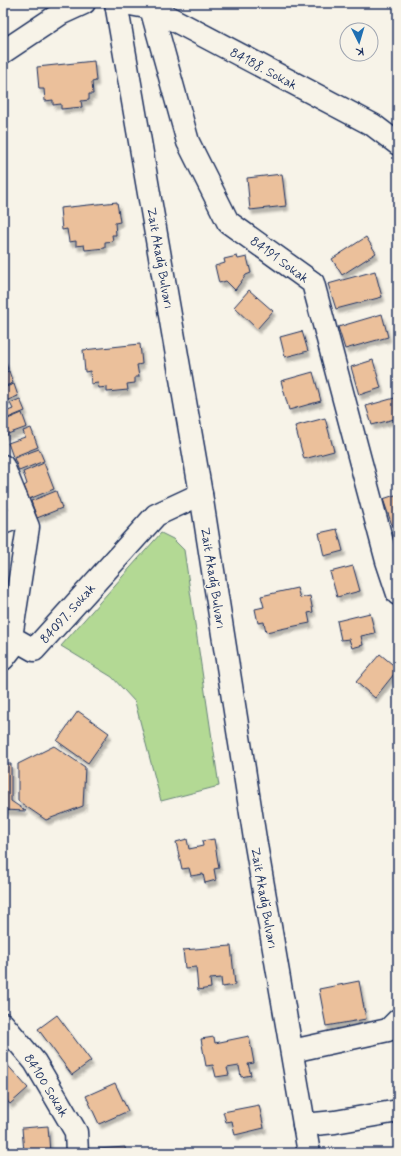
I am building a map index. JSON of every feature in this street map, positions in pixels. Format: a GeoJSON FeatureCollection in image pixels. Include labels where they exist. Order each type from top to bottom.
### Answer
{"type":"FeatureCollection","features":[{"type":"Feature","properties":{"kind":"street"},"geometry":{"type":"LineString","coordinates":[[3,52],[60,14],[84,3]]}},
{"type":"Feature","properties":{"kind":"street","name":"Zait Akadğ Bulvarı"},"geometry":{"type":"LineString","coordinates":[[116,3],[201,494],[255,840],[310,1153]]}},
{"type":"Feature","properties":{"kind":"street","name":"84188. Sokak"},"geometry":{"type":"LineString","coordinates":[[125,3],[151,8],[373,125],[398,144]]}},
{"type":"Feature","properties":{"kind":"street","name":"84191 Sokak"},"geometry":{"type":"LineString","coordinates":[[151,8],[188,142],[228,222],[313,283],[392,559],[398,594]]}},
{"type":"Feature","properties":{"kind":"street"},"geometry":{"type":"LineString","coordinates":[[3,466],[28,527],[11,637],[17,641],[3,659]]}},
{"type":"Feature","properties":{"kind":"street","name":"84097. Sokak"},"geometry":{"type":"LineString","coordinates":[[17,641],[34,650],[156,515],[201,494]]}},
{"type":"Feature","properties":{"kind":"street"},"geometry":{"type":"LineString","coordinates":[[3,523],[23,515]]}},
{"type":"Feature","properties":{"kind":"street"},"geometry":{"type":"LineString","coordinates":[[292,1051],[388,1030],[398,1020]]}},
{"type":"Feature","properties":{"kind":"street","name":"84100 Sokak"},"geometry":{"type":"LineString","coordinates":[[3,1024],[36,1062],[76,1132],[77,1153]]}},
{"type":"Feature","properties":{"kind":"street"},"geometry":{"type":"LineString","coordinates":[[304,1124],[335,1122],[398,1111]]}},
{"type":"Feature","properties":{"kind":"green space"},"geometry":{"type":"Polygon","coordinates":[[[161,533],[173,539],[184,550],[219,786],[161,801],[135,702],[112,677],[61,646],[161,533]]]}},
{"type":"Feature","properties":{"kind":"building"},"geometry":{"type":"Polygon","coordinates":[[[94,61],[96,81],[92,82],[93,94],[89,94],[89,100],[81,101],[82,107],[61,109],[61,104],[53,105],[53,100],[45,101],[44,89],[39,89],[37,67],[94,61]]]}},
{"type":"Feature","properties":{"kind":"building"},"geometry":{"type":"Polygon","coordinates":[[[282,174],[286,206],[250,210],[247,178],[282,174]]]}},
{"type":"Feature","properties":{"kind":"building"},"geometry":{"type":"Polygon","coordinates":[[[117,202],[120,222],[115,223],[116,235],[112,235],[113,241],[105,242],[105,248],[85,250],[84,245],[76,246],[76,241],[69,242],[67,229],[62,230],[60,208],[117,202]]]}},
{"type":"Feature","properties":{"kind":"building"},"geometry":{"type":"Polygon","coordinates":[[[366,237],[376,253],[342,275],[332,259],[366,237]]]}},
{"type":"Feature","properties":{"kind":"building"},"geometry":{"type":"Polygon","coordinates":[[[237,256],[238,259],[247,257],[251,273],[246,275],[235,290],[226,281],[219,283],[215,266],[225,263],[224,259],[237,256]]]}},
{"type":"Feature","properties":{"kind":"building"},"geometry":{"type":"Polygon","coordinates":[[[375,271],[382,297],[336,309],[328,284],[375,271]]]}},
{"type":"Feature","properties":{"kind":"building"},"geometry":{"type":"Polygon","coordinates":[[[249,290],[273,311],[257,329],[234,307],[249,290]]]}},
{"type":"Feature","properties":{"kind":"building"},"geometry":{"type":"Polygon","coordinates":[[[382,314],[388,337],[345,349],[338,327],[382,314]]]}},
{"type":"Feature","properties":{"kind":"building"},"geometry":{"type":"Polygon","coordinates":[[[302,331],[308,351],[285,357],[280,337],[302,331]]]}},
{"type":"Feature","properties":{"kind":"building"},"geometry":{"type":"Polygon","coordinates":[[[140,344],[142,364],[137,365],[139,377],[135,377],[135,383],[127,384],[128,390],[107,392],[107,387],[99,388],[98,383],[91,384],[90,371],[85,372],[83,350],[140,344]]]}},
{"type":"Feature","properties":{"kind":"building"},"geometry":{"type":"Polygon","coordinates":[[[3,357],[8,369],[3,371],[3,357]]]}},
{"type":"Feature","properties":{"kind":"building"},"geometry":{"type":"Polygon","coordinates":[[[373,360],[381,388],[359,395],[351,367],[373,360]]]}},
{"type":"Feature","properties":{"kind":"building"},"geometry":{"type":"Polygon","coordinates":[[[9,371],[13,383],[3,387],[3,380],[6,379],[3,373],[9,371]]]}},
{"type":"Feature","properties":{"kind":"building"},"geometry":{"type":"Polygon","coordinates":[[[313,372],[321,401],[289,410],[281,381],[313,372]]]}},
{"type":"Feature","properties":{"kind":"building"},"geometry":{"type":"Polygon","coordinates":[[[14,384],[18,396],[3,402],[3,388],[14,384]]]}},
{"type":"Feature","properties":{"kind":"building"},"geometry":{"type":"Polygon","coordinates":[[[398,397],[398,418],[372,425],[366,406],[398,397]]]}},
{"type":"Feature","properties":{"kind":"building"},"geometry":{"type":"Polygon","coordinates":[[[20,399],[25,411],[3,420],[3,413],[13,409],[10,403],[20,399]]]}},
{"type":"Feature","properties":{"kind":"building"},"geometry":{"type":"Polygon","coordinates":[[[22,413],[27,427],[5,435],[3,421],[22,413]]]}},
{"type":"Feature","properties":{"kind":"building"},"geometry":{"type":"Polygon","coordinates":[[[325,418],[334,451],[304,459],[295,426],[325,418]]]}},
{"type":"Feature","properties":{"kind":"building"},"geometry":{"type":"Polygon","coordinates":[[[31,428],[38,447],[13,457],[8,443],[25,437],[23,431],[31,428]]]}},
{"type":"Feature","properties":{"kind":"building"},"geometry":{"type":"Polygon","coordinates":[[[39,449],[44,461],[19,471],[14,458],[39,449]]]}},
{"type":"Feature","properties":{"kind":"building"},"geometry":{"type":"Polygon","coordinates":[[[44,463],[54,489],[29,499],[24,486],[27,484],[23,472],[44,463]]]}},
{"type":"Feature","properties":{"kind":"building"},"geometry":{"type":"Polygon","coordinates":[[[56,491],[62,508],[37,518],[31,501],[56,491]]]}},
{"type":"Feature","properties":{"kind":"building"},"geometry":{"type":"Polygon","coordinates":[[[398,494],[398,523],[392,525],[383,499],[398,494]]]}},
{"type":"Feature","properties":{"kind":"building"},"geometry":{"type":"Polygon","coordinates":[[[337,529],[343,551],[324,556],[319,533],[337,529]]]}},
{"type":"Feature","properties":{"kind":"building"},"geometry":{"type":"Polygon","coordinates":[[[353,566],[360,591],[337,597],[330,572],[353,566]]]}},
{"type":"Feature","properties":{"kind":"building"},"geometry":{"type":"Polygon","coordinates":[[[297,588],[300,598],[310,596],[313,612],[308,613],[310,623],[266,632],[264,622],[258,623],[255,609],[264,607],[261,596],[297,588]]]}},
{"type":"Feature","properties":{"kind":"building"},"geometry":{"type":"Polygon","coordinates":[[[370,613],[375,633],[361,636],[363,645],[352,648],[349,639],[341,640],[337,621],[370,613]]]}},
{"type":"Feature","properties":{"kind":"building"},"geometry":{"type":"Polygon","coordinates":[[[380,654],[398,669],[375,698],[356,682],[380,654]]]}},
{"type":"Feature","properties":{"kind":"building"},"geometry":{"type":"Polygon","coordinates":[[[78,711],[109,733],[88,763],[57,741],[78,711]]]}},
{"type":"Feature","properties":{"kind":"building"},"geometry":{"type":"Polygon","coordinates":[[[54,746],[85,767],[83,806],[46,820],[18,801],[18,764],[54,746]]]}},
{"type":"Feature","properties":{"kind":"building"},"geometry":{"type":"Polygon","coordinates":[[[3,764],[11,764],[11,801],[26,811],[3,810],[3,764]]]}},
{"type":"Feature","properties":{"kind":"building"},"geometry":{"type":"Polygon","coordinates":[[[187,839],[189,849],[203,846],[202,841],[214,839],[219,868],[214,869],[216,880],[205,883],[203,874],[191,876],[189,868],[182,869],[176,842],[187,839]]]}},
{"type":"Feature","properties":{"kind":"building"},"geometry":{"type":"Polygon","coordinates":[[[231,946],[235,985],[222,987],[221,978],[210,979],[211,988],[198,990],[196,967],[185,968],[183,950],[231,946]]]}},
{"type":"Feature","properties":{"kind":"building"},"geometry":{"type":"Polygon","coordinates":[[[359,981],[366,1019],[326,1026],[319,989],[359,981]]]}},
{"type":"Feature","properties":{"kind":"building"},"geometry":{"type":"Polygon","coordinates":[[[57,1015],[91,1061],[72,1075],[38,1029],[57,1015]]]}},
{"type":"Feature","properties":{"kind":"building"},"geometry":{"type":"Polygon","coordinates":[[[249,1036],[254,1063],[248,1064],[251,1075],[241,1077],[239,1066],[227,1068],[229,1075],[216,1077],[213,1065],[206,1066],[201,1039],[214,1037],[215,1043],[249,1036]]]}},
{"type":"Feature","properties":{"kind":"building"},"geometry":{"type":"Polygon","coordinates":[[[3,1060],[28,1088],[10,1104],[3,1096],[3,1060]]]}},
{"type":"Feature","properties":{"kind":"building"},"geometry":{"type":"Polygon","coordinates":[[[115,1083],[128,1111],[99,1124],[86,1096],[115,1083]]]}},
{"type":"Feature","properties":{"kind":"building"},"geometry":{"type":"Polygon","coordinates":[[[259,1105],[264,1128],[235,1135],[232,1121],[226,1122],[223,1112],[259,1105]]]}},
{"type":"Feature","properties":{"kind":"building"},"geometry":{"type":"Polygon","coordinates":[[[48,1126],[50,1153],[24,1153],[22,1128],[48,1126]]]}},
{"type":"Feature","properties":{"kind":"building"},"geometry":{"type":"Polygon","coordinates":[[[125,1147],[126,1153],[98,1153],[98,1149],[125,1147]]]}}]}
